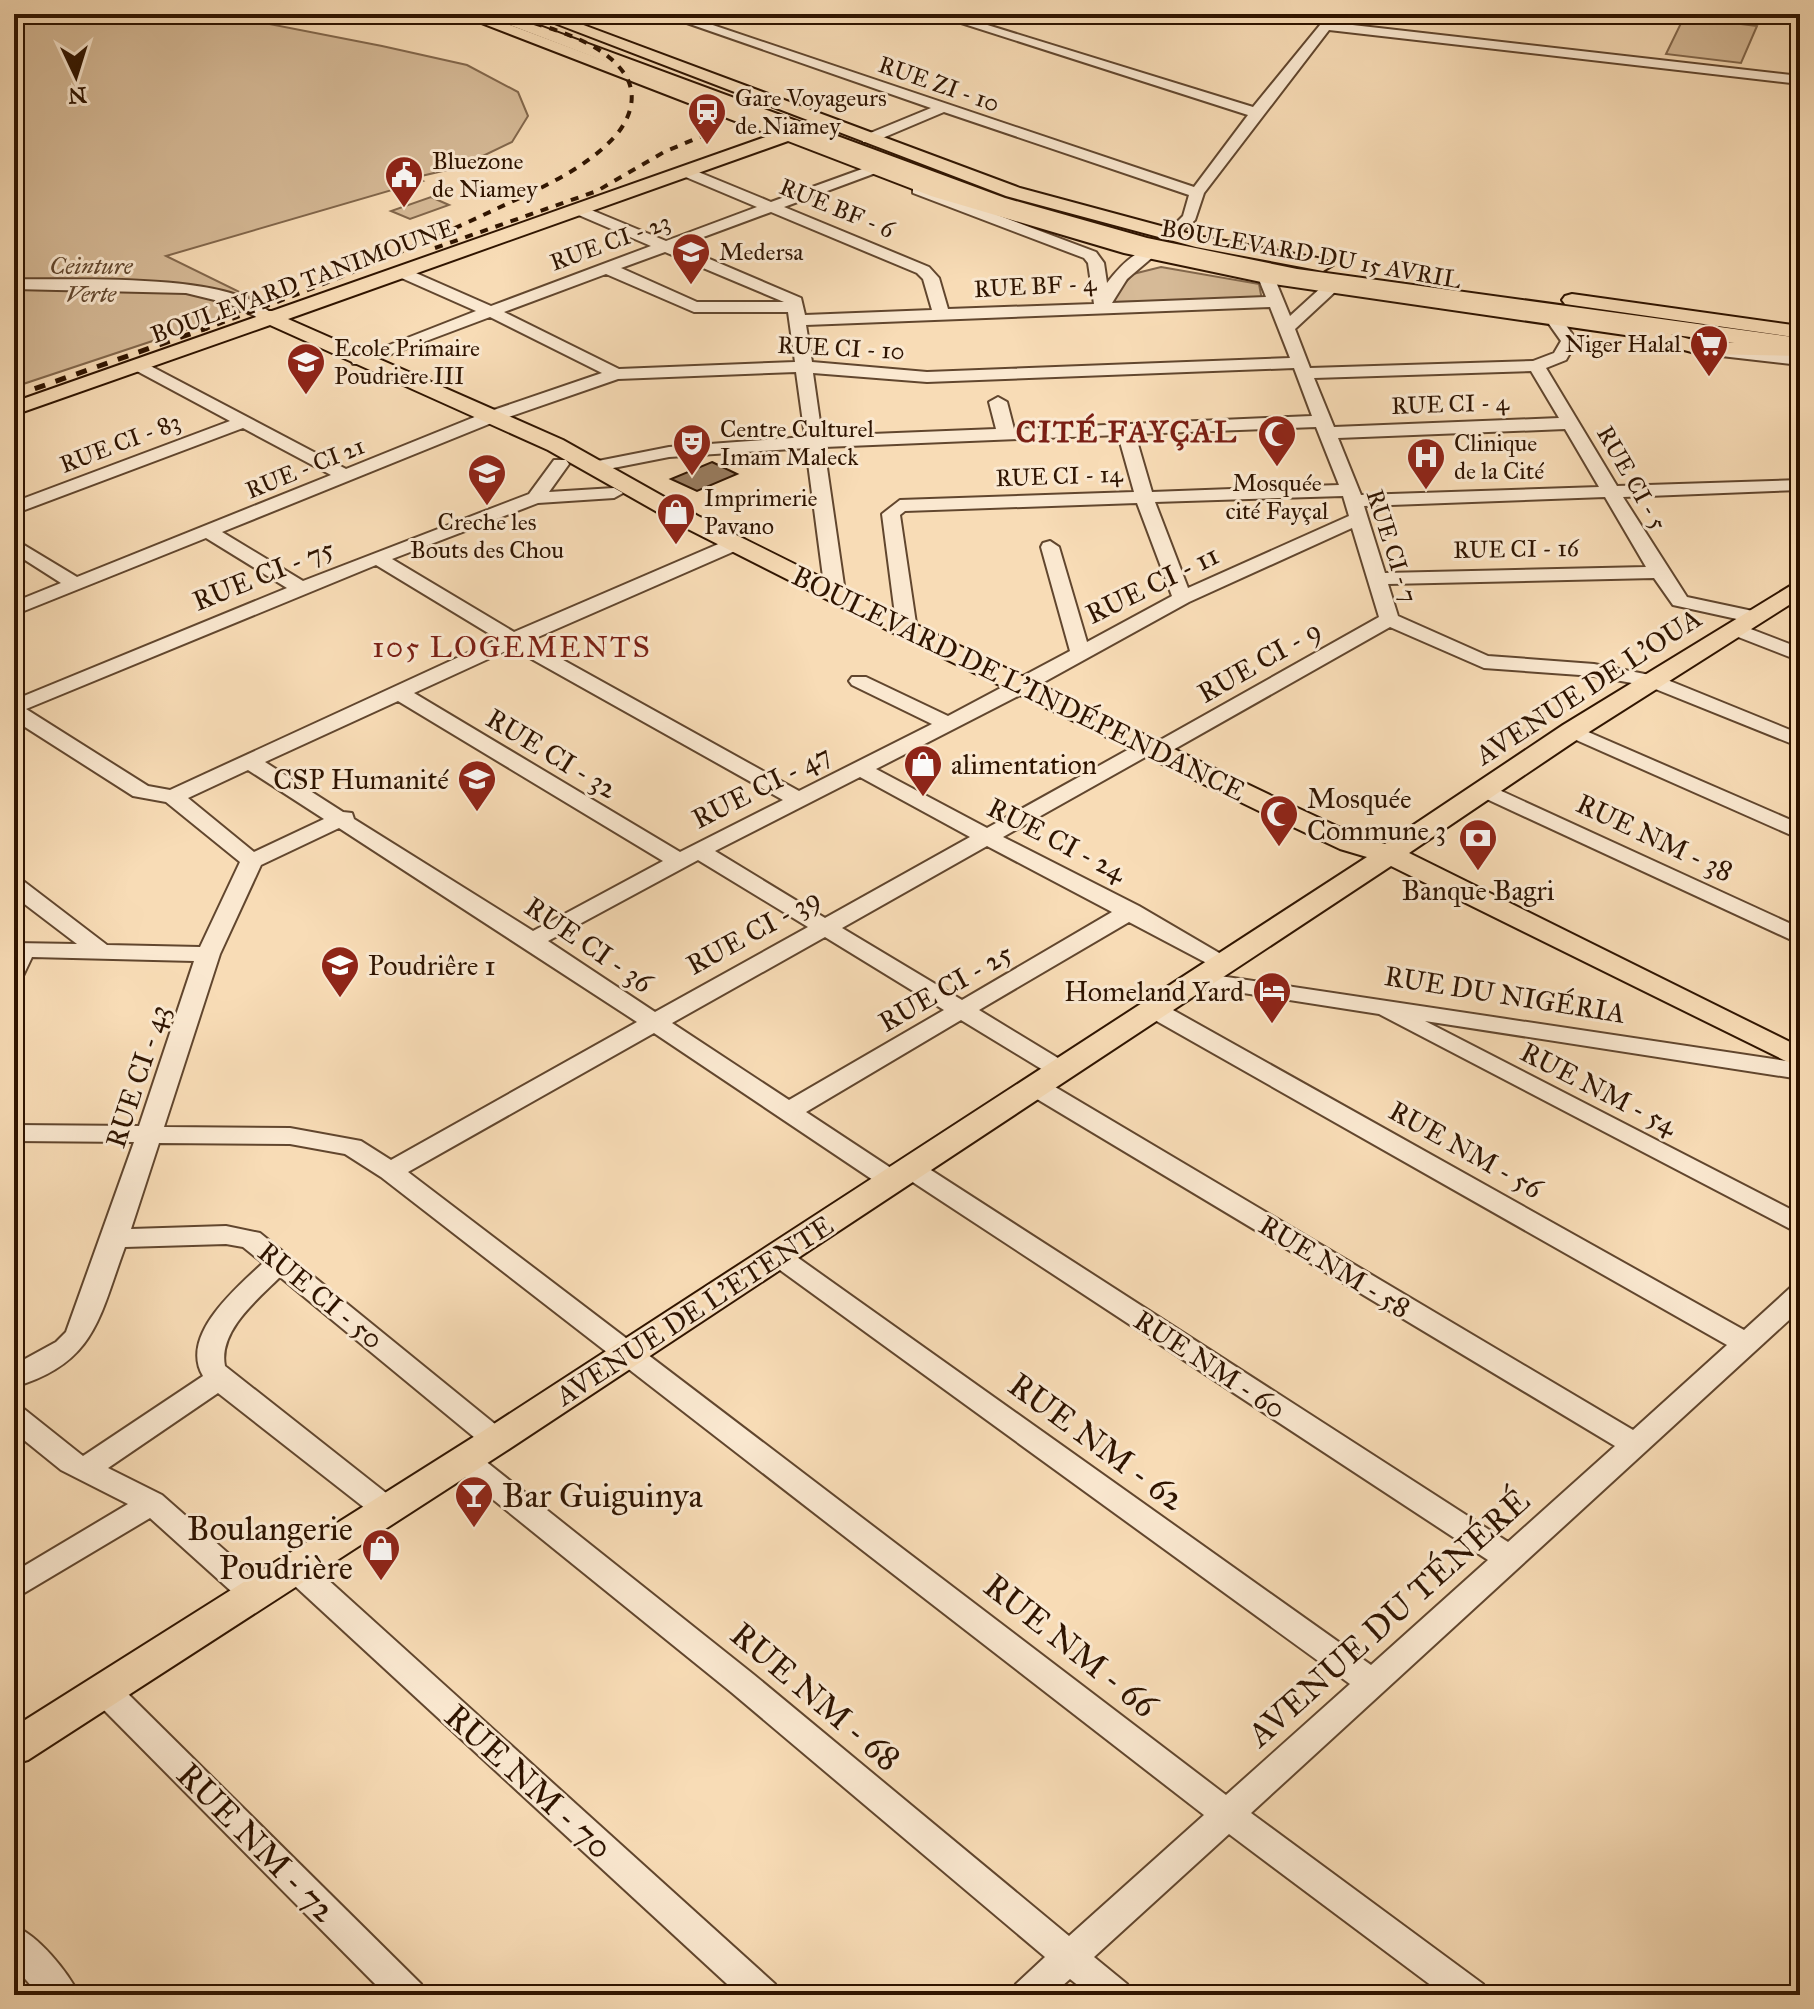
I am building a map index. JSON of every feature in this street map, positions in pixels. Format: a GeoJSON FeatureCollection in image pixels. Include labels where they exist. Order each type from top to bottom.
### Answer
{"type":"FeatureCollection","features":[{"type":"Feature","properties":{"kind":"highway","name":"BOULEVARD DU 15 AVRIL"},"geometry":{"type":"LineString","coordinates":[[490,14],[997,203],[1144,244],[1297,276],[1800,344]]}},
{"type":"Feature","properties":{"kind":"highway","name":"BOULEVARD DU 15 AVRIL"},"geometry":{"type":"LineString","coordinates":[[520,14],[995,194],[1158,240],[1280,266],[1800,344]]}},
{"type":"Feature","properties":{"kind":"main road"},"geometry":{"type":"LineString","coordinates":[[466,14],[751,142],[815,145]]}},
{"type":"Feature","properties":{"kind":"main road","name":"BOULEVARD DU 15 AVRIL"},"geometry":{"type":"LineString","coordinates":[[539,14],[1026,197],[1172,235],[1330,267],[1800,332]]}},
{"type":"Feature","properties":{"kind":"main road","name":"BOULEVARD TANIMOUNE"},"geometry":{"type":"LineString","coordinates":[[14,409],[141,366],[751,142],[784,133]]}},
{"type":"Feature","properties":{"kind":"main road","name":"BOULEVARD DU 15 AVRIL"},"geometry":{"type":"LineString","coordinates":[[784,133],[871,170],[994,211],[1149,253],[1330,288],[1634,330],[1721,351],[1800,344]]}},
{"type":"Feature","properties":{"kind":"main road","name":"BOULEVARD TANIMOUNE"},"geometry":{"type":"LineString","coordinates":[[14,401],[403,273],[686,172],[751,142]]}},
{"type":"Feature","properties":{"kind":"main road","name":"BOULEVARD DE L'INDÉPENDANCE"},"geometry":{"type":"LineString","coordinates":[[269,317],[488,418],[528,432],[598,466],[689,520],[1019,688],[1800,1059]]}},
{"type":"Feature","properties":{"kind":"main road","name":"BOULEVARD DE L'INDÉPENDANCE"},"geometry":{"type":"LineString","coordinates":[[488,418],[560,464],[614,493],[689,520]]}},
{"type":"Feature","properties":{"kind":"main road","name":"AVENUE DE L'OUA"},"geometry":{"type":"LineString","coordinates":[[1370,855],[1486,790],[1572,731],[1800,587]]}},
{"type":"Feature","properties":{"kind":"main road","name":"BOULEVARD DE L'INDÉPENDANCE"},"geometry":{"type":"LineString","coordinates":[[1370,855],[1800,1081]]}},
{"type":"Feature","properties":{"kind":"main road","name":"AVENUE DE L'ETENTE"},"geometry":{"type":"LineString","coordinates":[[14,1748],[252,1592],[496,1440],[1213,972],[1370,855]]}},
{"type":"Feature","properties":{"kind":"street","name":"RUE ZI - 10"},"geometry":{"type":"LineString","coordinates":[[667,14],[1197,193]]}},
{"type":"Feature","properties":{"kind":"street"},"geometry":{"type":"LineString","coordinates":[[939,14],[1257,113]]}},
{"type":"Feature","properties":{"kind":"street"},"geometry":{"type":"LineString","coordinates":[[1172,235],[1190,217],[1197,193],[1336,14]]}},
{"type":"Feature","properties":{"kind":"street"},"geometry":{"type":"LineString","coordinates":[[1325,26],[1800,80]]}},
{"type":"Feature","properties":{"kind":"street"},"geometry":{"type":"LineString","coordinates":[[868,139],[942,108]]}},
{"type":"Feature","properties":{"kind":"street"},"geometry":{"type":"LineString","coordinates":[[871,170],[1080,249],[1096,263],[1102,307]]}},
{"type":"Feature","properties":{"kind":"street","name":"RUE CI - 23"},"geometry":{"type":"LineString","coordinates":[[359,360],[871,170]]}},
{"type":"Feature","properties":{"kind":"street","name":"RUE BF - 6"},"geometry":{"type":"LineString","coordinates":[[686,172],[923,270],[931,278],[941,315]]}},
{"type":"Feature","properties":{"kind":"street"},"geometry":{"type":"LineString","coordinates":[[579,210],[789,296],[798,313],[835,592]]}},
{"type":"Feature","properties":{"kind":"street"},"geometry":{"type":"LineString","coordinates":[[1102,307],[1108,288],[1149,253]]}},
{"type":"Feature","properties":{"kind":"street","name":"RUE BF - 4"},"geometry":{"type":"LineString","coordinates":[[607,268],[694,307],[798,313],[941,315],[1274,302]]}},
{"type":"Feature","properties":{"kind":"street","name":"RUE CI - 10"},"geometry":{"type":"LineString","coordinates":[[403,273],[492,312],[616,374],[806,367],[927,377],[1536,366]]}},
{"type":"Feature","properties":{"kind":"street","name":"RUE CI - 7"},"geometry":{"type":"LineString","coordinates":[[1266,277],[1354,503],[1389,619],[1484,662],[1594,670],[1653,681],[1800,741]]}},
{"type":"Feature","properties":{"kind":"street","name":"BOULEVARD DE L'INDÉPENDANCE"},"geometry":{"type":"LineString","coordinates":[[14,284],[186,288],[233,300],[269,317]]}},
{"type":"Feature","properties":{"kind":"street"},"geometry":{"type":"LineString","coordinates":[[1285,329],[1330,288]]}},
{"type":"Feature","properties":{"kind":"street"},"geometry":{"type":"LineString","coordinates":[[1536,366],[1565,349],[1569,341],[1557,324]]}},
{"type":"Feature","properties":{"kind":"street"},"geometry":{"type":"LineString","coordinates":[[1721,351],[1800,360]]}},
{"type":"Feature","properties":{"kind":"street"},"geometry":{"type":"LineString","coordinates":[[141,366],[348,477]]}},
{"type":"Feature","properties":{"kind":"street","name":"RUE CI - 5"},"geometry":{"type":"LineString","coordinates":[[1536,366],[1573,423],[1659,572],[1680,601],[1745,623],[1800,655]]}},
{"type":"Feature","properties":{"kind":"street","name":"RUE - CI 21"},"geometry":{"type":"LineString","coordinates":[[14,609],[210,533],[488,418],[616,374]]}},
{"type":"Feature","properties":{"kind":"street"},"geometry":{"type":"LineString","coordinates":[[998,402],[1007,436]]}},
{"type":"Feature","properties":{"kind":"street","name":"RUE CI - 83"},"geometry":{"type":"LineString","coordinates":[[14,508],[243,422]]}},
{"type":"Feature","properties":{"kind":"street","name":"RUE CI - 4"},"geometry":{"type":"LineString","coordinates":[[598,466],[669,452],[815,442],[1125,430],[1573,423]]}},
{"type":"Feature","properties":{"kind":"street"},"geometry":{"type":"LineString","coordinates":[[1125,430],[1144,497],[1182,598]]}},
{"type":"Feature","properties":{"kind":"street"},"geometry":{"type":"LineString","coordinates":[[535,498],[560,464]]}},
{"type":"Feature","properties":{"kind":"street","name":"RUE CI - 14"},"geometry":{"type":"LineString","coordinates":[[907,630],[893,509],[900,506],[1144,497],[1354,503],[1800,485]]}},
{"type":"Feature","properties":{"kind":"street","name":"RUE CI - 75"},"geometry":{"type":"LineString","coordinates":[[14,709],[301,588],[535,498],[614,493]]}},
{"type":"Feature","properties":{"kind":"street","name":"RUE CI - 11"},"geometry":{"type":"LineString","coordinates":[[1019,688],[1080,651],[1354,503]]}},
{"type":"Feature","properties":{"kind":"street"},"geometry":{"type":"LineString","coordinates":[[210,533],[301,588]]}},
{"type":"Feature","properties":{"kind":"street"},"geometry":{"type":"LineString","coordinates":[[173,797],[397,692],[737,543]]}},
{"type":"Feature","properties":{"kind":"street"},"geometry":{"type":"LineString","coordinates":[[14,545],[75,584]]}},
{"type":"Feature","properties":{"kind":"street"},"geometry":{"type":"LineString","coordinates":[[1050,547],[1080,651]]}},
{"type":"Feature","properties":{"kind":"street"},"geometry":{"type":"LineString","coordinates":[[377,558],[513,640],[799,800]]}},
{"type":"Feature","properties":{"kind":"street","name":"RUE CI - 16"},"geometry":{"type":"LineString","coordinates":[[1375,579],[1659,572]]}},
{"type":"Feature","properties":{"kind":"street","name":"RUE CI - 9"},"geometry":{"type":"LineString","coordinates":[[1152,749],[1389,619]]}},
{"type":"Feature","properties":{"kind":"street"},"geometry":{"type":"LineString","coordinates":[[859,681],[948,724]]}},
{"type":"Feature","properties":{"kind":"street","name":"RUE CI - 47"},"geometry":{"type":"LineString","coordinates":[[532,941],[689,856],[1019,688]]}},
{"type":"Feature","properties":{"kind":"street","name":"RUE CI - 32"},"geometry":{"type":"LineString","coordinates":[[397,692],[689,856]]}},
{"type":"Feature","properties":{"kind":"street"},"geometry":{"type":"LineString","coordinates":[[14,709],[141,791],[173,797],[252,861],[344,818]]}},
{"type":"Feature","properties":{"kind":"street"},"geometry":{"type":"LineString","coordinates":[[1572,731],[1800,832]]}},
{"type":"Feature","properties":{"kind":"street","name":"RUE CI - 39"},"geometry":{"type":"LineString","coordinates":[[390,1171],[650,1022],[985,837],[1152,749]]}},
{"type":"Feature","properties":{"kind":"street","name":"RUE CI - 36"},"geometry":{"type":"LineString","coordinates":[[250,762],[344,818],[787,1112],[901,1175]]}},
{"type":"Feature","properties":{"kind":"street","name":"RUE CI - 24"},"geometry":{"type":"LineString","coordinates":[[860,769],[1131,911],[1213,972]]}},
{"type":"Feature","properties":{"kind":"street","name":"RUE NM - 38"},"geometry":{"type":"LineString","coordinates":[[1486,790],[1800,937]]}},
{"type":"Feature","properties":{"kind":"street"},"geometry":{"type":"LineString","coordinates":[[689,856],[824,927],[966,1010],[1049,1079]]}},
{"type":"Feature","properties":{"kind":"street","name":"RUE CI - 43"},"geometry":{"type":"LineString","coordinates":[[14,1377],[66,1349],[78,1336],[115,1238],[208,954],[252,861]]}},
{"type":"Feature","properties":{"kind":"street"},"geometry":{"type":"LineString","coordinates":[[20,897],[102,952]]}},
{"type":"Feature","properties":{"kind":"street","name":"RUE CI - 25"},"geometry":{"type":"LineString","coordinates":[[787,1112],[1131,911]]}},
{"type":"Feature","properties":{"kind":"street"},"geometry":{"type":"LineString","coordinates":[[14,973],[19,950],[208,954]]}},
{"type":"Feature","properties":{"kind":"street","name":"RUE DU NIGÉRIA"},"geometry":{"type":"LineString","coordinates":[[1213,972],[1371,1004],[1800,1071]]}},
{"type":"Feature","properties":{"kind":"street","name":"RUE NM - 54"},"geometry":{"type":"LineString","coordinates":[[1371,1004],[1800,1225]]}},
{"type":"Feature","properties":{"kind":"street","name":"RUE NM - 56"},"geometry":{"type":"LineString","coordinates":[[1155,1010],[1747,1344]]}},
{"type":"Feature","properties":{"kind":"street","name":"RUE NM - 58"},"geometry":{"type":"LineString","coordinates":[[1049,1079],[1635,1445]]}},
{"type":"Feature","properties":{"kind":"street","name":"RUE NM - 66"},"geometry":{"type":"LineString","coordinates":[[14,1133],[290,1136],[352,1147],[390,1171],[628,1351],[1226,1813],[1471,1995]]}},
{"type":"Feature","properties":{"kind":"street","name":"RUE NM - 60"},"geometry":{"type":"LineString","coordinates":[[901,1175],[1509,1558]]}},
{"type":"Feature","properties":{"kind":"street","name":"RUE CI - 50"},"geometry":{"type":"LineString","coordinates":[[115,1238],[242,1236],[281,1261],[496,1440]]}},
{"type":"Feature","properties":{"kind":"street","name":"RUE NM - 62"},"geometry":{"type":"LineString","coordinates":[[778,1256],[1374,1684]]}},
{"type":"Feature","properties":{"kind":"street"},"geometry":{"type":"LineString","coordinates":[[281,1261],[239,1302],[220,1330],[212,1347],[210,1362],[219,1379],[385,1508]]}},
{"type":"Feature","properties":{"kind":"street","name":"AVENUE DU TÉNÉRÉ"},"geometry":{"type":"LineString","coordinates":[[1028,1995],[1800,1295]]}},
{"type":"Feature","properties":{"kind":"street"},"geometry":{"type":"LineString","coordinates":[[78,1465],[219,1379]]}},
{"type":"Feature","properties":{"kind":"street"},"geometry":{"type":"LineString","coordinates":[[14,1416],[78,1465],[152,1503],[252,1592]]}},
{"type":"Feature","properties":{"kind":"street","name":"RUE NM - 68"},"geometry":{"type":"LineString","coordinates":[[464,1460],[742,1683],[1115,1995]]}},
{"type":"Feature","properties":{"kind":"street"},"geometry":{"type":"LineString","coordinates":[[14,1587],[152,1503]]}},
{"type":"Feature","properties":{"kind":"street","name":"RUE NM - 70"},"geometry":{"type":"LineString","coordinates":[[294,1567],[763,1995]]}},
{"type":"Feature","properties":{"kind":"street","name":"RUE NM - 72"},"geometry":{"type":"LineString","coordinates":[[105,1691],[409,1995]]}},
{"type":"Feature","properties":{"kind":"street"},"geometry":{"type":"LineString","coordinates":[[14,1941],[61,1995]]}},
{"type":"Feature","properties":{"kind":"green space","name":"Ceinture Verte"},"geometry":{"type":"Polygon","coordinates":[[[14,14],[218,14],[382,46],[467,65],[518,92],[528,116],[512,142],[460,167],[417,177],[423,181],[166,256],[264,304],[14,387],[14,14]]]}},
{"type":"Feature","properties":{"kind":"green space"},"geometry":{"type":"Polygon","coordinates":[[[1684,17],[1757,26],[1741,63],[1666,54],[1684,17]]]}},
{"type":"Feature","properties":{"kind":"green space"},"geometry":{"type":"Polygon","coordinates":[[[431,197],[449,205],[410,219],[391,211],[431,197]]]}},
{"type":"Feature","properties":{"kind":"green space"},"geometry":{"type":"Polygon","coordinates":[[[1161,267],[1259,284],[1262,300],[1108,302],[1133,274],[1161,267]]]}},
{"type":"Feature","properties":{"kind":"building","name":"Centre Culturel Imam Maleck"},"geometry":{"type":"Polygon","coordinates":[[[712,462],[737,474],[697,491],[671,479],[712,462]]]}},
{"type":"Feature","properties":{"kind":"railway"},"geometry":{"type":"LineString","coordinates":[[202,330],[313,288],[458,227],[560,178],[605,147],[629,114],[632,100],[627,78],[604,53],[589,44],[505,14]]}},
{"type":"Feature","properties":{"kind":"railway"},"geometry":{"type":"LineString","coordinates":[[435,248],[597,191],[664,152],[707,134]]}},
{"type":"Feature","properties":{"kind":"railway"},"geometry":{"type":"LineString","coordinates":[[14,396],[207,328]]}},
{"type":"Feature","properties":{"kind":"place","name":"Gare Voyageurs de Niamey"},"geometry":{"type":"Point","coordinates":[707,146]}},
{"type":"Feature","properties":{"kind":"place","name":"Bluezone de Niamey"},"geometry":{"type":"Point","coordinates":[404,209]}},
{"type":"Feature","properties":{"kind":"place","name":"Medersa"},"geometry":{"type":"Point","coordinates":[691,286]}},
{"type":"Feature","properties":{"kind":"place","name":"Niger Halal"},"geometry":{"type":"Point","coordinates":[1709,378]}},
{"type":"Feature","properties":{"kind":"place","name":"Ecole Primaire Poudriere III"},"geometry":{"type":"Point","coordinates":[306,396]}},
{"type":"Feature","properties":{"kind":"place","name":"Mosquée cité Fayçal"},"geometry":{"type":"Point","coordinates":[1277,468]}},
{"type":"Feature","properties":{"kind":"place","name":"Centre Culturel Imam Maleck"},"geometry":{"type":"Point","coordinates":[692,477]}},
{"type":"Feature","properties":{"kind":"place","name":"Clinique de la Cité"},"geometry":{"type":"Point","coordinates":[1426,491]}},
{"type":"Feature","properties":{"kind":"place","name":"Creche les Bouts des Chou"},"geometry":{"type":"Point","coordinates":[487,507]}},
{"type":"Feature","properties":{"kind":"place","name":"Imprimerie Pavano"},"geometry":{"type":"Point","coordinates":[676,546]}},
{"type":"Feature","properties":{"kind":"place","name":"alimentation"},"geometry":{"type":"Point","coordinates":[923,798]}},
{"type":"Feature","properties":{"kind":"place","name":"CSP Humanité"},"geometry":{"type":"Point","coordinates":[477,813]}},
{"type":"Feature","properties":{"kind":"place","name":"Mosquée Commune 3"},"geometry":{"type":"Point","coordinates":[1279,848]}},
{"type":"Feature","properties":{"kind":"place","name":"Banque Bagri"},"geometry":{"type":"Point","coordinates":[1478,872]}},
{"type":"Feature","properties":{"kind":"place","name":"Poudriêre 1"},"geometry":{"type":"Point","coordinates":[340,999]}},
{"type":"Feature","properties":{"kind":"place","name":"Homeland Yard"},"geometry":{"type":"Point","coordinates":[1272,1025]}},
{"type":"Feature","properties":{"kind":"place","name":"Bar Guiguinya"},"geometry":{"type":"Point","coordinates":[474,1529]}},
{"type":"Feature","properties":{"kind":"place","name":"Boulangerie Poudrière"},"geometry":{"type":"Point","coordinates":[381,1582]}},
{"type":"Feature","properties":{"kind":"district","name":"CITÉ FAYÇAL"},"geometry":{"type":"Point","coordinates":[1127,432]}},
{"type":"Feature","properties":{"kind":"district","name":"105 LOGEMENTS"},"geometry":{"type":"Point","coordinates":[512,647]}}]}
